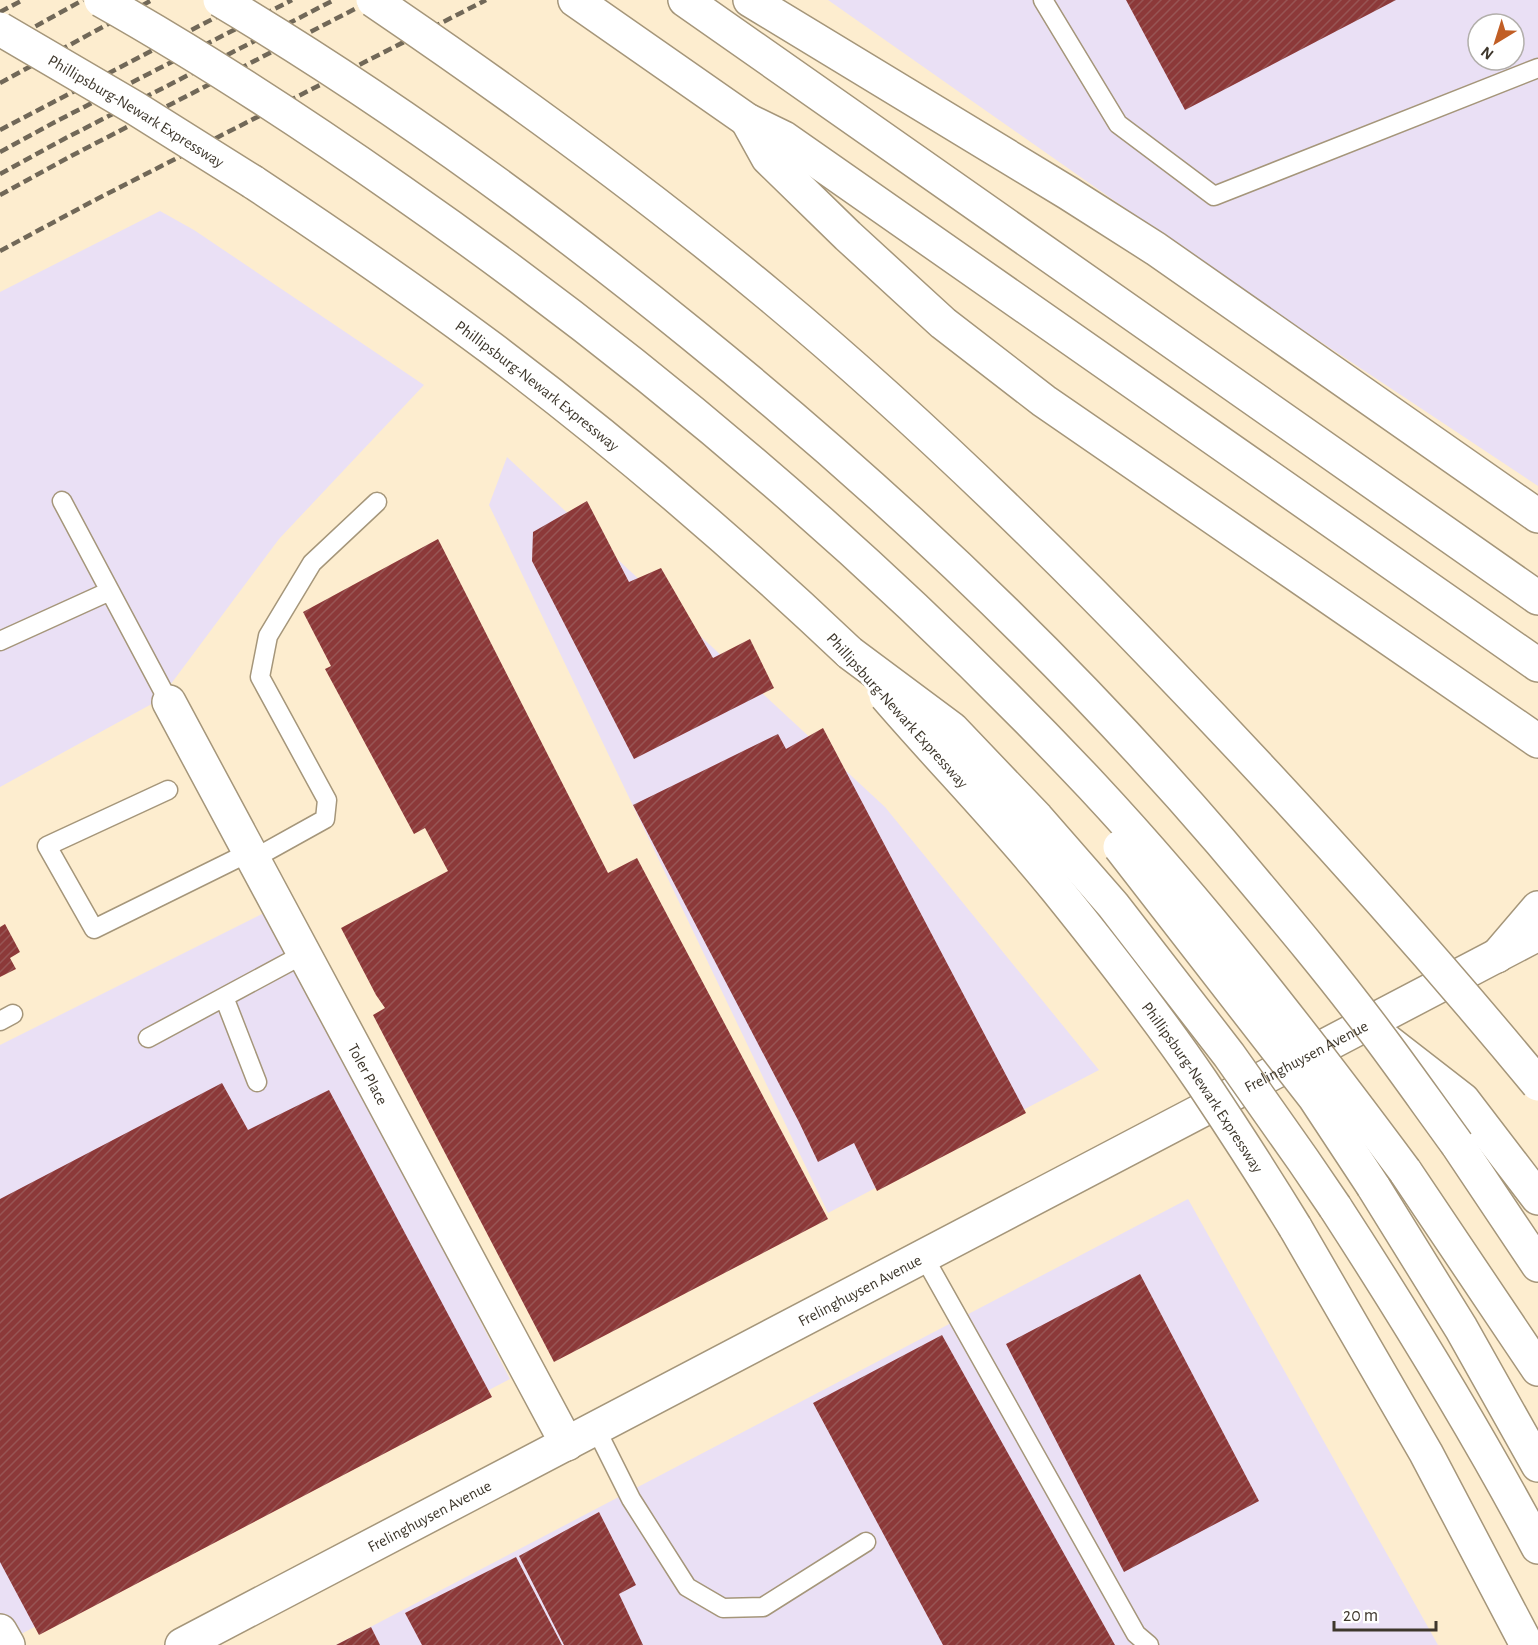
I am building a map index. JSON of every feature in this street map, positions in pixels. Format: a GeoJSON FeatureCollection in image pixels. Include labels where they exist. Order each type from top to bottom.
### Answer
{"type":"FeatureCollection","features":[{"type":"Feature","properties":{"kind":"main road"},"geometry":{"type":"LineString","coordinates":[[101,0],[232,78],[333,144],[536,289],[715,430],[824,524],[915,609],[1092,786],[1255,975],[1326,1064],[1405,1171],[1538,1369]]}},
{"type":"Feature","properties":{"kind":"main road"},"geometry":{"type":"LineString","coordinates":[[220,0],[335,72],[436,141],[538,214],[636,289],[826,446],[997,604],[1096,705],[1219,840],[1300,937],[1374,1031],[1457,1144],[1538,1265]]}},
{"type":"Feature","properties":{"kind":"main road"},"geometry":{"type":"LineString","coordinates":[[373,0],[529,109],[716,251],[784,307],[1011,512],[1270,778],[1409,932],[1538,1084]]}},
{"type":"Feature","properties":{"kind":"main road"},"geometry":{"type":"LineString","coordinates":[[575,0],[747,120],[784,138],[1538,665]]}},
{"type":"Feature","properties":{"kind":"main road"},"geometry":{"type":"LineString","coordinates":[[685,0],[1538,598]]}},
{"type":"Feature","properties":{"kind":"main road"},"geometry":{"type":"LineString","coordinates":[[750,0],[1100,213],[1166,256],[1538,516]]}},
{"type":"Feature","properties":{"kind":"main road","name":"Phillipsburg-Newark Expressway"},"geometry":{"type":"LineString","coordinates":[[0,29],[135,108],[253,182],[442,312],[547,392],[653,478],[720,535],[850,653],[931,749],[1056,888],[1201,1080],[1295,1227],[1426,1453],[1527,1645]]}},
{"type":"Feature","properties":{"kind":"main road"},"geometry":{"type":"LineString","coordinates":[[747,120],[768,158],[884,270],[974,348],[1044,401],[1538,741]]}},
{"type":"Feature","properties":{"kind":"main road"},"geometry":{"type":"LineString","coordinates":[[850,653],[952,729],[1087,875],[1201,1017],[1335,1207],[1397,1304],[1456,1400],[1538,1547]]}},
{"type":"Feature","properties":{"kind":"main road"},"geometry":{"type":"LineString","coordinates":[[1005,698],[1315,1098],[1373,1186],[1461,1328],[1538,1465]]}},
{"type":"Feature","properties":{"kind":"main road","name":"Toler Place"},"geometry":{"type":"LineString","coordinates":[[169,702],[567,1444]]}},
{"type":"Feature","properties":{"kind":"main road"},"geometry":{"type":"LineString","coordinates":[[1497,956],[1538,908]]}},
{"type":"Feature","properties":{"kind":"main road","name":"Frelinghuysen Avenue"},"geometry":{"type":"LineString","coordinates":[[182,1645],[1538,934]]}},
{"type":"Feature","properties":{"kind":"main road"},"geometry":{"type":"LineString","coordinates":[[1374,1031],[1463,1100],[1538,1198]]}},
{"type":"Feature","properties":{"kind":"main road"},"geometry":{"type":"LineString","coordinates":[[0,1630],[8,1645]]}},
{"type":"Feature","properties":{"kind":"lane"},"geometry":{"type":"LineString","coordinates":[[1043,0],[1118,124],[1214,196],[1538,68]]}},
{"type":"Feature","properties":{"kind":"lane"},"geometry":{"type":"LineString","coordinates":[[62,501],[169,702]]}},
{"type":"Feature","properties":{"kind":"lane"},"geometry":{"type":"LineString","coordinates":[[168,790],[47,846],[94,929],[325,819],[327,800],[260,677],[268,636],[312,563],[377,502]]}},
{"type":"Feature","properties":{"kind":"lane"},"geometry":{"type":"LineString","coordinates":[[0,641],[110,591]]}},
{"type":"Feature","properties":{"kind":"lane"},"geometry":{"type":"LineString","coordinates":[[147,1038],[304,954]]}},
{"type":"Feature","properties":{"kind":"lane"},"geometry":{"type":"LineString","coordinates":[[224,997],[257,1082]]}},
{"type":"Feature","properties":{"kind":"lane"},"geometry":{"type":"LineString","coordinates":[[924,1257],[1136,1634],[1149,1645]]}},
{"type":"Feature","properties":{"kind":"lane"},"geometry":{"type":"LineString","coordinates":[[596,1429],[631,1499],[687,1587],[723,1608],[763,1607],[866,1542]]}},
{"type":"Feature","properties":{"kind":"shaded area"},"geometry":{"type":"Polygon","coordinates":[[[828,0],[1538,0],[1538,486],[1226,279],[828,0]]]}},
{"type":"Feature","properties":{"kind":"shaded area"},"geometry":{"type":"Polygon","coordinates":[[[160,211],[194,230],[424,385],[279,539],[159,700],[0,787],[0,292],[160,211]]]}},
{"type":"Feature","properties":{"kind":"shaded area"},"geometry":{"type":"Polygon","coordinates":[[[507,457],[885,807],[1099,1070],[828,1213],[489,505],[507,457]]]}},
{"type":"Feature","properties":{"kind":"shaded area"},"geometry":{"type":"Polygon","coordinates":[[[270,910],[510,1379],[0,1645],[0,1045],[270,910]]]}},
{"type":"Feature","properties":{"kind":"shaded area"},"geometry":{"type":"Polygon","coordinates":[[[1188,1199],[1438,1645],[336,1645],[1188,1199]]]}},
{"type":"Feature","properties":{"kind":"building"},"geometry":{"type":"Polygon","coordinates":[[[1126,0],[1396,0],[1185,110],[1126,0]]]}},
{"type":"Feature","properties":{"kind":"building"},"geometry":{"type":"Polygon","coordinates":[[[587,501],[629,582],[661,568],[713,658],[750,639],[774,688],[634,759],[532,561],[533,532],[587,501]]]}},
{"type":"Feature","properties":{"kind":"building"},"geometry":{"type":"Polygon","coordinates":[[[438,539],[608,873],[637,858],[828,1219],[554,1362],[373,1015],[385,1008],[341,928],[448,871],[425,828],[414,834],[325,669],[331,666],[303,612],[438,539]]]}},
{"type":"Feature","properties":{"kind":"building"},"geometry":{"type":"Polygon","coordinates":[[[823,728],[1026,1113],[877,1191],[854,1143],[818,1162],[633,805],[778,734],[786,749],[823,728]]]}},
{"type":"Feature","properties":{"kind":"building"},"geometry":{"type":"Polygon","coordinates":[[[5,924],[20,952],[10,958],[16,969],[0,977],[0,927],[5,924]]]}},
{"type":"Feature","properties":{"kind":"building"},"geometry":{"type":"Polygon","coordinates":[[[222,1083],[248,1130],[329,1090],[492,1397],[39,1635],[0,1562],[0,1199],[222,1083]]]}},
{"type":"Feature","properties":{"kind":"building"},"geometry":{"type":"Polygon","coordinates":[[[1140,1274],[1259,1501],[1124,1572],[1006,1344],[1140,1274]]]}},
{"type":"Feature","properties":{"kind":"building"},"geometry":{"type":"Polygon","coordinates":[[[942,1335],[1115,1645],[943,1645],[813,1403],[942,1335]]]}},
{"type":"Feature","properties":{"kind":"building"},"geometry":{"type":"Polygon","coordinates":[[[599,1512],[636,1585],[619,1594],[643,1645],[564,1645],[519,1556],[599,1512]]]}},
{"type":"Feature","properties":{"kind":"building"},"geometry":{"type":"Polygon","coordinates":[[[516,1557],[562,1645],[422,1645],[405,1613],[516,1557]]]}},
{"type":"Feature","properties":{"kind":"building"},"geometry":{"type":"Polygon","coordinates":[[[371,1627],[380,1645],[336,1645],[371,1627]]]}},
{"type":"Feature","properties":{"kind":"railway"},"geometry":{"type":"LineString","coordinates":[[0,12],[23,0]]}},
{"type":"Feature","properties":{"kind":"railway"},"geometry":{"type":"LineString","coordinates":[[0,46],[83,0]]}},
{"type":"Feature","properties":{"kind":"railway"},"geometry":{"type":"LineString","coordinates":[[0,83],[152,0]]}},
{"type":"Feature","properties":{"kind":"railway"},"geometry":{"type":"LineString","coordinates":[[0,130],[249,0]]}},
{"type":"Feature","properties":{"kind":"railway"},"geometry":{"type":"LineString","coordinates":[[0,152],[292,0]]}},
{"type":"Feature","properties":{"kind":"railway"},"geometry":{"type":"LineString","coordinates":[[0,174],[334,0]]}},
{"type":"Feature","properties":{"kind":"railway"},"geometry":{"type":"LineString","coordinates":[[0,195],[372,0]]}},
{"type":"Feature","properties":{"kind":"railway"},"geometry":{"type":"LineString","coordinates":[[0,251],[486,0]]}}]}
